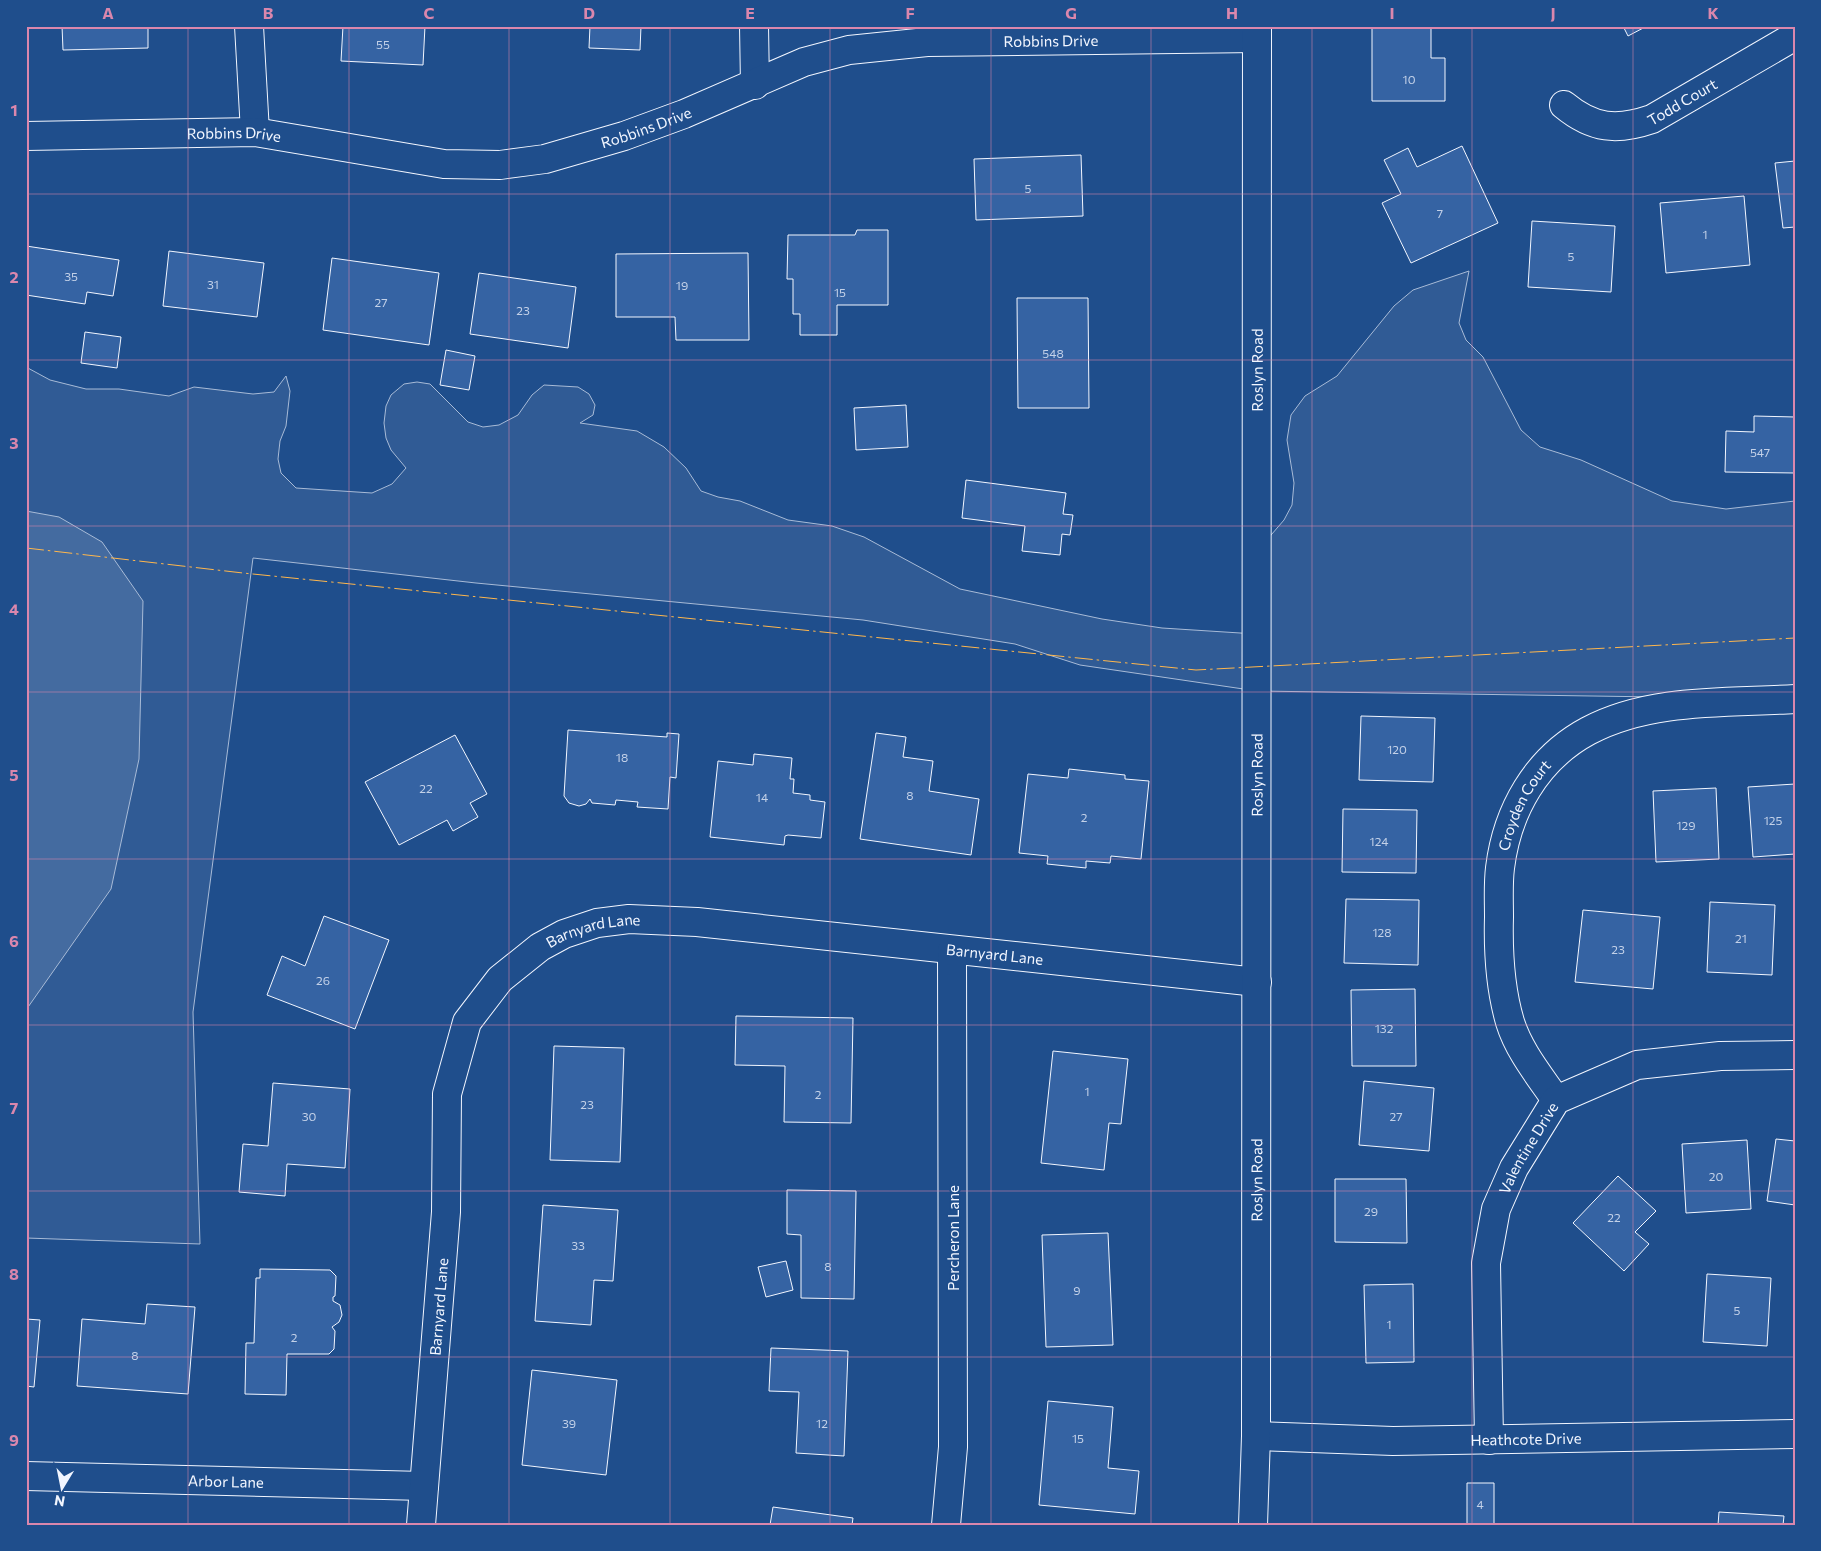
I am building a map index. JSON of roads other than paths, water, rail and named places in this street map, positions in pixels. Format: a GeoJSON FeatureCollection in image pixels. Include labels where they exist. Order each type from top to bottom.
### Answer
{"type":"FeatureCollection","features":[{"type":"Feature","properties":{"kind":"street"},"geometry":{"type":"LineString","coordinates":[[248,26],[255,132]]}},
{"type":"Feature","properties":{"kind":"street"},"geometry":{"type":"LineString","coordinates":[[754,26],[755,85]]}},
{"type":"Feature","properties":{"kind":"street","name":"Robbins Drive"},"geometry":{"type":"LineString","coordinates":[[26,136],[255,132],[444,164],[500,165],[545,159],[624,136],[755,85],[823,56],[881,46],[966,41],[1257,32]]}},
{"type":"Feature","properties":{"kind":"street","name":"Roslyn Road"},"geometry":{"type":"LineString","coordinates":[[1253,1525],[1256,1436],[1257,32]]}},
{"type":"Feature","properties":{"kind":"street","name":"Todd Court"},"geometry":{"type":"LineString","coordinates":[[1564,106],[1577,116],[1596,124],[1632,126],[1652,119],[1795,36]]}},
{"type":"Feature","properties":{"kind":"street","name":"Croyden Court"},"geometry":{"type":"LineString","coordinates":[[1556,1100],[1517,1039],[1510,1021],[1499,957],[1500,869],[1506,833],[1523,794],[1537,772],[1566,744],[1588,730],[1608,722],[1658,708],[1795,699]]}},
{"type":"Feature","properties":{"kind":"street","name":"Barnyard Lane"},"geometry":{"type":"LineString","coordinates":[[421,1525],[446,1212],[447,1094],[467,1022],[500,979],[540,947],[564,934],[597,923],[629,919],[697,922],[952,952],[1257,982]]}},
{"type":"Feature","properties":{"kind":"street","name":"Percheron Lane"},"geometry":{"type":"LineString","coordinates":[[946,1525],[953,1447],[952,952]]}},
{"type":"Feature","properties":{"kind":"street","name":"Valentine Drive"},"geometry":{"type":"LineString","coordinates":[[1489,1440],[1486,1263],[1496,1208],[1514,1168],[1556,1100],[1638,1066],[1720,1056],[1795,1054]]}},
{"type":"Feature","properties":{"kind":"street","name":"Heathcote Drive"},"geometry":{"type":"LineString","coordinates":[[1256,1436],[1393,1441],[1795,1434]]}},
{"type":"Feature","properties":{"kind":"street","name":"Arbor Lane"},"geometry":{"type":"LineString","coordinates":[[26,1476],[424,1486]]}}]}
